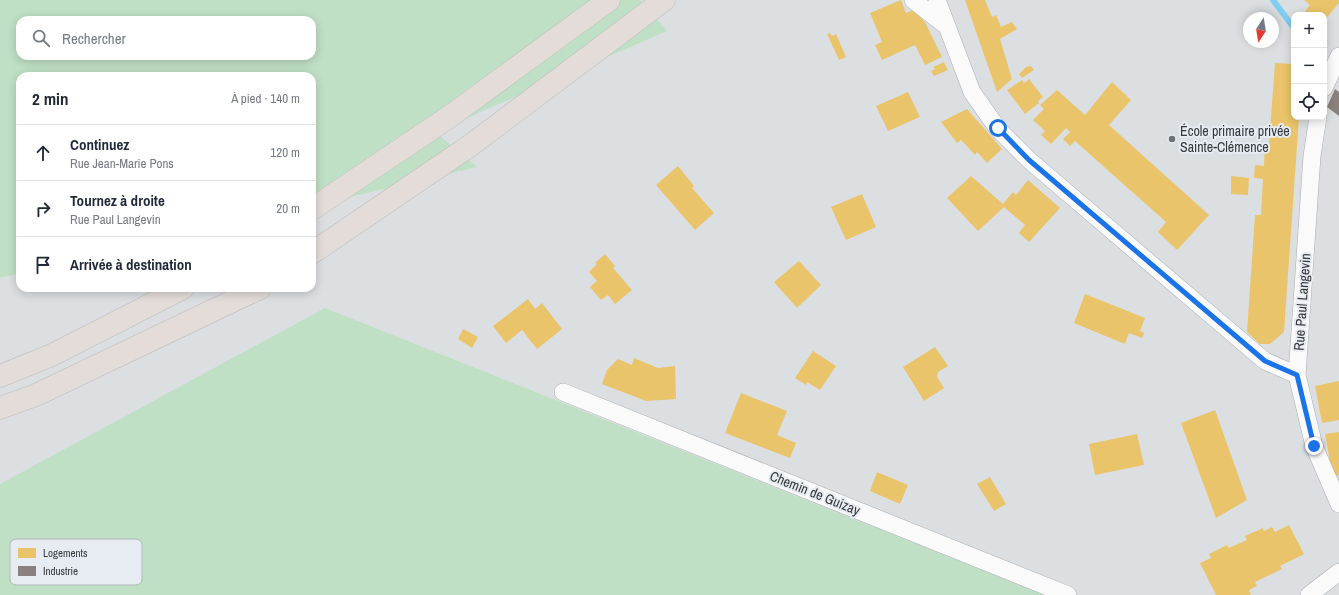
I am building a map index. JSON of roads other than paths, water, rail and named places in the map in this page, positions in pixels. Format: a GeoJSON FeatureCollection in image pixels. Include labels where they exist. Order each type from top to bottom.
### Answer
{"type":"FeatureCollection","features":[{"type":"Feature","properties":{"kind":"highway"},"geometry":{"type":"LineString","coordinates":[[316,206],[449,117],[609,0]]}},
{"type":"Feature","properties":{"kind":"highway"},"geometry":{"type":"LineString","coordinates":[[316,250],[471,145],[664,0]]}},
{"type":"Feature","properties":{"kind":"highway"},"geometry":{"type":"LineString","coordinates":[[0,376],[52,356],[175,292]]}},
{"type":"Feature","properties":{"kind":"highway"},"geometry":{"type":"LineString","coordinates":[[0,408],[36,395],[252,292]]}},
{"type":"Feature","properties":{"kind":"highway"},"geometry":{"type":"LineString","coordinates":[[0,367],[52,356]]}},
{"type":"Feature","properties":{"kind":"street"},"geometry":{"type":"LineString","coordinates":[[913,0],[945,25]]}},
{"type":"Feature","properties":{"kind":"street"},"geometry":{"type":"LineString","coordinates":[[937,0],[945,25],[972,92],[998,128],[1029,160],[1265,361],[1297,375]]}},
{"type":"Feature","properties":{"kind":"street"},"geometry":{"type":"LineString","coordinates":[[1326,84],[1339,56]]}},
{"type":"Feature","properties":{"kind":"street","name":"Rue Paul Langevin"},"geometry":{"type":"LineString","coordinates":[[1318,120],[1312,156],[1297,375],[1314,446],[1339,504]]}},
{"type":"Feature","properties":{"kind":"street","name":"Chemin de Guizay"},"geometry":{"type":"LineString","coordinates":[[563,392],[1068,595]]}},
{"type":"Feature","properties":{"kind":"street"},"geometry":{"type":"LineString","coordinates":[[1309,595],[1339,572]]}},
{"type":"Feature","properties":{"kind":"waterway"},"geometry":{"type":"LineString","coordinates":[[1273,0],[1291,24]]}},
{"type":"Feature","properties":{"kind":"place","name":"École primaire privée Sainte-Clémence"},"geometry":{"type":"Point","coordinates":[1172,139]}}]}
